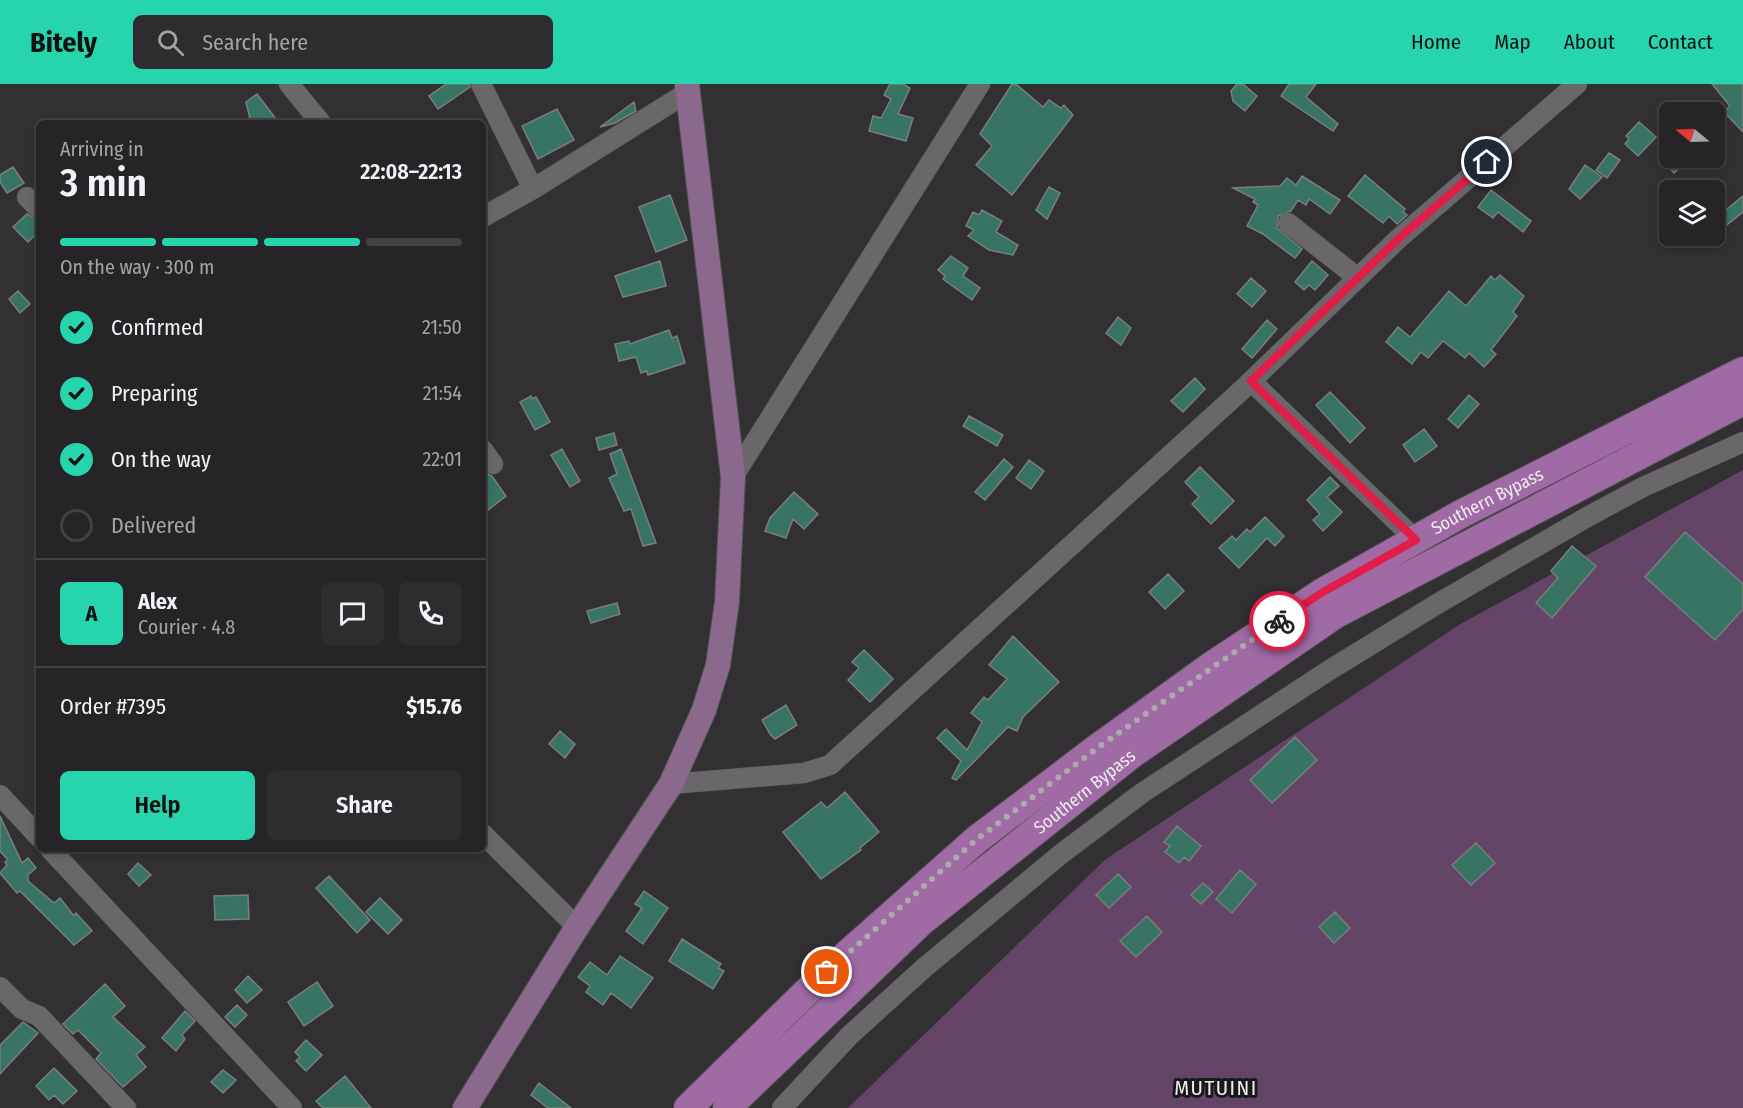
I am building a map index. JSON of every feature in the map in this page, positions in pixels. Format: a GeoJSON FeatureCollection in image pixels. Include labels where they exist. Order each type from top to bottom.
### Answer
{"type":"FeatureCollection","features":[{"type":"Feature","properties":{"kind":"highway","name":"Southern Bypass"},"geometry":{"type":"LineString","coordinates":[[688,1108],[827,972],[976,840],[1211,666],[1323,592],[1416,540],[1743,371]]}},
{"type":"Feature","properties":{"kind":"highway","name":"Southern Bypass"},"geometry":{"type":"LineString","coordinates":[[727,1108],[922,921],[1132,754],[1336,614],[1743,401]]}},
{"type":"Feature","properties":{"kind":"main road"},"geometry":{"type":"LineString","coordinates":[[465,1108],[577,927],[671,784],[704,710],[718,665],[727,602],[734,477],[687,88]]}},
{"type":"Feature","properties":{"kind":"street"},"geometry":{"type":"LineString","coordinates":[[289,84],[319,120]]}},
{"type":"Feature","properties":{"kind":"street"},"geometry":{"type":"LineString","coordinates":[[481,84],[533,189]]}},
{"type":"Feature","properties":{"kind":"street"},"geometry":{"type":"LineString","coordinates":[[734,477],[980,84]]}},
{"type":"Feature","properties":{"kind":"street"},"geometry":{"type":"LineString","coordinates":[[671,784],[804,773],[830,765],[1251,381],[1398,239],[1577,84]]}},
{"type":"Feature","properties":{"kind":"street"},"geometry":{"type":"LineString","coordinates":[[486,215],[533,189],[687,88]]}},
{"type":"Feature","properties":{"kind":"street"},"geometry":{"type":"LineString","coordinates":[[1288,223],[1358,278]]}},
{"type":"Feature","properties":{"kind":"street"},"geometry":{"type":"LineString","coordinates":[[1251,381],[1416,540]]}},
{"type":"Feature","properties":{"kind":"street"},"geometry":{"type":"LineString","coordinates":[[782,1108],[849,1036],[940,954],[1061,854],[1142,793],[1328,671],[1437,604],[1598,511],[1743,442]]}},
{"type":"Feature","properties":{"kind":"street"},"geometry":{"type":"LineString","coordinates":[[0,795],[36,834]]}},
{"type":"Feature","properties":{"kind":"street"},"geometry":{"type":"LineString","coordinates":[[486,837],[577,927]]}},
{"type":"Feature","properties":{"kind":"street"},"geometry":{"type":"LineString","coordinates":[[54,852],[292,1108]]}},
{"type":"Feature","properties":{"kind":"street"},"geometry":{"type":"LineString","coordinates":[[0,987],[22,1010],[39,1016],[126,1108]]}},
{"type":"Feature","properties":{"kind":"shaded area"},"geometry":{"type":"Polygon","coordinates":[[[1743,470],[1743,1108],[848,1108],[1106,859],[1462,623],[1743,470]]]}},
{"type":"Feature","properties":{"kind":"building"},"geometry":{"type":"Polygon","coordinates":[[[446,84],[469,84],[470,87],[438,109],[429,96],[446,84]]]}},
{"type":"Feature","properties":{"kind":"building"},"geometry":{"type":"Polygon","coordinates":[[[890,84],[903,84],[910,88],[898,114],[913,118],[906,141],[869,131],[873,116],[881,118],[891,99],[884,95],[890,84]]]}},
{"type":"Feature","properties":{"kind":"building"},"geometry":{"type":"Polygon","coordinates":[[[1012,84],[1016,84],[1043,107],[1049,100],[1061,108],[1064,105],[1073,115],[1012,195],[976,165],[992,146],[980,134],[1012,84]]]}},
{"type":"Feature","properties":{"kind":"building"},"geometry":{"type":"Polygon","coordinates":[[[1237,84],[1243,84],[1257,96],[1245,111],[1233,101],[1231,91],[1237,84]]]}},
{"type":"Feature","properties":{"kind":"building"},"geometry":{"type":"Polygon","coordinates":[[[1289,84],[1316,84],[1306,97],[1338,124],[1333,131],[1281,96],[1289,84]]]}},
{"type":"Feature","properties":{"kind":"building"},"geometry":{"type":"Polygon","coordinates":[[[1712,84],[1743,84],[1743,132],[1725,113],[1730,106],[1712,84]]]}},
{"type":"Feature","properties":{"kind":"building"},"geometry":{"type":"Polygon","coordinates":[[[257,94],[277,120],[250,120],[246,102],[257,94]]]}},
{"type":"Feature","properties":{"kind":"building"},"geometry":{"type":"Polygon","coordinates":[[[634,102],[636,111],[615,123],[600,127],[634,102]]]}},
{"type":"Feature","properties":{"kind":"building"},"geometry":{"type":"Polygon","coordinates":[[[557,109],[574,140],[538,159],[522,126],[557,109]]]}},
{"type":"Feature","properties":{"kind":"building"},"geometry":{"type":"Polygon","coordinates":[[[1639,122],[1656,137],[1638,156],[1625,144],[1629,139],[1626,136],[1639,122]]]}},
{"type":"Feature","properties":{"kind":"building"},"geometry":{"type":"Polygon","coordinates":[[[1609,153],[1620,160],[1607,178],[1596,170],[1609,153]]]}},
{"type":"Feature","properties":{"kind":"building"},"geometry":{"type":"Polygon","coordinates":[[[1585,165],[1602,177],[1580,199],[1569,189],[1585,165]]]}},
{"type":"Feature","properties":{"kind":"building"},"geometry":{"type":"Polygon","coordinates":[[[13,167],[24,183],[7,193],[0,182],[0,175],[13,167]]]}},
{"type":"Feature","properties":{"kind":"building"},"geometry":{"type":"Polygon","coordinates":[[[1669,168],[1680,168],[1674,173],[1669,168]]]}},
{"type":"Feature","properties":{"kind":"building"},"geometry":{"type":"Polygon","coordinates":[[[1365,175],[1405,209],[1403,212],[1407,215],[1397,224],[1389,216],[1383,223],[1348,196],[1365,175]]]}},
{"type":"Feature","properties":{"kind":"building"},"geometry":{"type":"Polygon","coordinates":[[[1302,176],[1340,200],[1330,214],[1309,199],[1306,205],[1298,200],[1291,211],[1278,216],[1277,228],[1302,249],[1295,258],[1263,234],[1247,226],[1258,205],[1253,202],[1255,199],[1233,188],[1280,186],[1287,178],[1296,185],[1302,176]]]}},
{"type":"Feature","properties":{"kind":"building"},"geometry":{"type":"Polygon","coordinates":[[[1049,187],[1060,193],[1047,219],[1036,210],[1049,187]]]}},
{"type":"Feature","properties":{"kind":"building"},"geometry":{"type":"Polygon","coordinates":[[[1491,190],[1531,221],[1523,232],[1498,212],[1493,218],[1478,207],[1491,190]]]}},
{"type":"Feature","properties":{"kind":"building"},"geometry":{"type":"Polygon","coordinates":[[[670,195],[687,240],[656,252],[639,207],[670,195]]]}},
{"type":"Feature","properties":{"kind":"building"},"geometry":{"type":"Polygon","coordinates":[[[1743,196],[1743,212],[1725,226],[1725,211],[1743,196]]]}},
{"type":"Feature","properties":{"kind":"building"},"geometry":{"type":"Polygon","coordinates":[[[982,210],[1002,221],[996,232],[1018,245],[1013,255],[989,250],[968,236],[974,230],[966,226],[973,212],[979,215],[982,210]]]}},
{"type":"Feature","properties":{"kind":"building"},"geometry":{"type":"Polygon","coordinates":[[[27,214],[36,219],[36,234],[28,242],[13,227],[27,214]]]}},
{"type":"Feature","properties":{"kind":"building"},"geometry":{"type":"Polygon","coordinates":[[[951,256],[968,268],[963,276],[980,288],[972,300],[943,279],[945,276],[938,270],[951,256]]]}},
{"type":"Feature","properties":{"kind":"building"},"geometry":{"type":"Polygon","coordinates":[[[660,261],[666,286],[623,297],[615,276],[660,261]]]}},
{"type":"Feature","properties":{"kind":"building"},"geometry":{"type":"Polygon","coordinates":[[[1312,261],[1328,275],[1315,290],[1309,285],[1304,290],[1295,282],[1312,261]]]}},
{"type":"Feature","properties":{"kind":"building"},"geometry":{"type":"Polygon","coordinates":[[[1500,275],[1524,296],[1513,312],[1517,316],[1491,350],[1496,354],[1484,367],[1469,353],[1465,358],[1443,341],[1428,358],[1421,352],[1412,364],[1386,342],[1398,327],[1410,337],[1449,291],[1466,306],[1491,276],[1495,280],[1500,275]]]}},
{"type":"Feature","properties":{"kind":"building"},"geometry":{"type":"Polygon","coordinates":[[[1251,278],[1266,291],[1252,307],[1237,294],[1251,278]]]}},
{"type":"Feature","properties":{"kind":"building"},"geometry":{"type":"Polygon","coordinates":[[[18,291],[30,304],[20,313],[9,299],[18,291]]]}},
{"type":"Feature","properties":{"kind":"building"},"geometry":{"type":"Polygon","coordinates":[[[1118,317],[1131,328],[1121,345],[1106,333],[1118,317]]]}},
{"type":"Feature","properties":{"kind":"building"},"geometry":{"type":"Polygon","coordinates":[[[1267,320],[1277,329],[1252,358],[1242,349],[1267,320]]]}},
{"type":"Feature","properties":{"kind":"building"},"geometry":{"type":"Polygon","coordinates":[[[669,330],[672,338],[677,336],[685,363],[648,375],[647,371],[641,373],[636,357],[619,361],[615,344],[629,341],[630,344],[669,330]]]}},
{"type":"Feature","properties":{"kind":"building"},"geometry":{"type":"Polygon","coordinates":[[[1195,378],[1205,389],[1183,412],[1171,401],[1195,378]]]}},
{"type":"Feature","properties":{"kind":"building"},"geometry":{"type":"Polygon","coordinates":[[[1330,392],[1365,428],[1350,443],[1316,405],[1330,392]]]}},
{"type":"Feature","properties":{"kind":"building"},"geometry":{"type":"Polygon","coordinates":[[[1469,395],[1479,404],[1458,428],[1448,419],[1469,395]]]}},
{"type":"Feature","properties":{"kind":"building"},"geometry":{"type":"Polygon","coordinates":[[[531,396],[532,399],[536,397],[550,422],[535,430],[520,402],[531,396]]]}},
{"type":"Feature","properties":{"kind":"building"},"geometry":{"type":"Polygon","coordinates":[[[969,416],[1003,435],[997,446],[963,426],[969,416]]]}},
{"type":"Feature","properties":{"kind":"building"},"geometry":{"type":"Polygon","coordinates":[[[1424,429],[1437,446],[1415,462],[1403,445],[1424,429]]]}},
{"type":"Feature","properties":{"kind":"building"},"geometry":{"type":"Polygon","coordinates":[[[614,433],[617,445],[599,450],[596,438],[614,433]]]}},
{"type":"Feature","properties":{"kind":"building"},"geometry":{"type":"Polygon","coordinates":[[[562,449],[580,481],[570,487],[551,455],[562,449]]]}},
{"type":"Feature","properties":{"kind":"building"},"geometry":{"type":"Polygon","coordinates":[[[621,449],[656,543],[643,546],[631,509],[624,511],[609,478],[617,474],[610,454],[621,449]]]}},
{"type":"Feature","properties":{"kind":"building"},"geometry":{"type":"Polygon","coordinates":[[[1004,459],[1013,467],[985,500],[975,492],[1004,459]]]}},
{"type":"Feature","properties":{"kind":"building"},"geometry":{"type":"Polygon","coordinates":[[[1029,460],[1044,471],[1031,489],[1016,478],[1029,460]]]}},
{"type":"Feature","properties":{"kind":"building"},"geometry":{"type":"Polygon","coordinates":[[[1200,467],[1234,501],[1211,524],[1192,504],[1199,497],[1185,482],[1200,467]]]}},
{"type":"Feature","properties":{"kind":"building"},"geometry":{"type":"Polygon","coordinates":[[[486,473],[492,476],[506,496],[486,512],[486,473]]]}},
{"type":"Feature","properties":{"kind":"building"},"geometry":{"type":"Polygon","coordinates":[[[1330,477],[1339,486],[1327,497],[1342,512],[1323,531],[1313,520],[1320,514],[1307,500],[1330,477]]]}},
{"type":"Feature","properties":{"kind":"building"},"geometry":{"type":"Polygon","coordinates":[[[794,492],[818,514],[804,529],[793,519],[786,538],[765,531],[770,518],[794,492]]]}},
{"type":"Feature","properties":{"kind":"building"},"geometry":{"type":"Polygon","coordinates":[[[1265,517],[1284,536],[1275,546],[1267,538],[1239,568],[1219,548],[1232,536],[1236,540],[1247,529],[1250,532],[1265,517]]]}},
{"type":"Feature","properties":{"kind":"building"},"geometry":{"type":"Polygon","coordinates":[[[1685,532],[1743,584],[1743,609],[1715,640],[1645,577],[1685,532]]]}},
{"type":"Feature","properties":{"kind":"building"},"geometry":{"type":"Polygon","coordinates":[[[1572,546],[1596,566],[1552,618],[1536,603],[1558,578],[1551,571],[1572,546]]]}},
{"type":"Feature","properties":{"kind":"building"},"geometry":{"type":"Polygon","coordinates":[[[1168,574],[1184,591],[1165,609],[1149,592],[1168,574]]]}},
{"type":"Feature","properties":{"kind":"building"},"geometry":{"type":"Polygon","coordinates":[[[617,603],[620,614],[591,623],[587,611],[617,603]]]}},
{"type":"Feature","properties":{"kind":"building"},"geometry":{"type":"Polygon","coordinates":[[[1013,636],[1059,682],[1023,717],[1017,731],[1008,727],[956,780],[952,778],[961,761],[937,738],[946,729],[967,750],[982,722],[971,713],[984,697],[988,700],[1007,679],[989,665],[1013,636]]]}},
{"type":"Feature","properties":{"kind":"building"},"geometry":{"type":"Polygon","coordinates":[[[864,650],[893,679],[870,702],[848,680],[859,668],[852,662],[864,650]]]}},
{"type":"Feature","properties":{"kind":"building"},"geometry":{"type":"Polygon","coordinates":[[[786,705],[797,725],[775,739],[762,720],[786,705]]]}},
{"type":"Feature","properties":{"kind":"building"},"geometry":{"type":"Polygon","coordinates":[[[560,731],[575,744],[565,758],[549,744],[560,731]]]}},
{"type":"Feature","properties":{"kind":"building"},"geometry":{"type":"Polygon","coordinates":[[[1295,737],[1317,760],[1272,803],[1250,780],[1295,737]]]}},
{"type":"Feature","properties":{"kind":"building"},"geometry":{"type":"Polygon","coordinates":[[[845,792],[879,832],[860,848],[861,850],[821,879],[783,832],[821,802],[827,808],[845,792]]]}},
{"type":"Feature","properties":{"kind":"building"},"geometry":{"type":"Polygon","coordinates":[[[0,816],[22,863],[28,858],[36,868],[28,875],[28,881],[54,903],[60,898],[74,916],[76,913],[92,931],[74,945],[20,891],[17,893],[0,873],[8,860],[0,851],[0,816]]]}},
{"type":"Feature","properties":{"kind":"building"},"geometry":{"type":"Polygon","coordinates":[[[1177,826],[1201,846],[1189,861],[1184,857],[1179,863],[1165,852],[1170,846],[1164,842],[1177,826]]]}},
{"type":"Feature","properties":{"kind":"building"},"geometry":{"type":"Polygon","coordinates":[[[1476,843],[1495,863],[1471,885],[1452,865],[1476,843]]]}},
{"type":"Feature","properties":{"kind":"building"},"geometry":{"type":"Polygon","coordinates":[[[138,863],[151,875],[139,886],[128,874],[138,863]]]}},
{"type":"Feature","properties":{"kind":"building"},"geometry":{"type":"Polygon","coordinates":[[[1240,870],[1256,884],[1232,913],[1216,899],[1240,870]]]}},
{"type":"Feature","properties":{"kind":"building"},"geometry":{"type":"Polygon","coordinates":[[[1118,874],[1131,887],[1109,908],[1096,895],[1118,874]]]}},
{"type":"Feature","properties":{"kind":"building"},"geometry":{"type":"Polygon","coordinates":[[[329,876],[370,920],[357,933],[316,888],[329,876]]]}},
{"type":"Feature","properties":{"kind":"building"},"geometry":{"type":"Polygon","coordinates":[[[1203,883],[1213,892],[1201,904],[1191,895],[1203,883]]]}},
{"type":"Feature","properties":{"kind":"building"},"geometry":{"type":"Polygon","coordinates":[[[644,891],[668,908],[643,944],[626,931],[642,908],[635,904],[644,891]]]}},
{"type":"Feature","properties":{"kind":"building"},"geometry":{"type":"Polygon","coordinates":[[[248,895],[249,919],[215,920],[214,896],[248,895]]]}},
{"type":"Feature","properties":{"kind":"building"},"geometry":{"type":"Polygon","coordinates":[[[380,898],[402,920],[388,934],[366,912],[380,898]]]}},
{"type":"Feature","properties":{"kind":"building"},"geometry":{"type":"Polygon","coordinates":[[[1335,912],[1350,928],[1334,943],[1319,927],[1335,912]]]}},
{"type":"Feature","properties":{"kind":"building"},"geometry":{"type":"Polygon","coordinates":[[[1147,916],[1162,932],[1136,957],[1120,941],[1147,916]]]}},
{"type":"Feature","properties":{"kind":"building"},"geometry":{"type":"Polygon","coordinates":[[[682,939],[721,964],[718,968],[724,971],[713,989],[669,961],[682,939]]]}},
{"type":"Feature","properties":{"kind":"building"},"geometry":{"type":"Polygon","coordinates":[[[620,956],[653,978],[631,1008],[611,993],[603,1005],[586,992],[590,986],[578,977],[590,962],[607,975],[620,956]]]}},
{"type":"Feature","properties":{"kind":"building"},"geometry":{"type":"Polygon","coordinates":[[[248,976],[262,990],[247,1003],[235,990],[248,976]]]}},
{"type":"Feature","properties":{"kind":"building"},"geometry":{"type":"Polygon","coordinates":[[[317,982],[333,1006],[304,1026],[288,1002],[317,982]]]}},
{"type":"Feature","properties":{"kind":"building"},"geometry":{"type":"Polygon","coordinates":[[[105,984],[125,1006],[113,1017],[145,1047],[136,1055],[146,1067],[123,1087],[96,1059],[101,1053],[78,1030],[73,1034],[63,1024],[105,984]]]}},
{"type":"Feature","properties":{"kind":"building"},"geometry":{"type":"Polygon","coordinates":[[[237,1005],[247,1015],[235,1027],[225,1017],[237,1005]]]}},
{"type":"Feature","properties":{"kind":"building"},"geometry":{"type":"Polygon","coordinates":[[[185,1011],[195,1021],[182,1035],[185,1039],[176,1051],[162,1038],[185,1011]]]}},
{"type":"Feature","properties":{"kind":"building"},"geometry":{"type":"Polygon","coordinates":[[[23,1022],[38,1033],[0,1074],[0,1045],[23,1022]]]}},
{"type":"Feature","properties":{"kind":"building"},"geometry":{"type":"Polygon","coordinates":[[[306,1040],[322,1055],[306,1071],[296,1061],[300,1057],[295,1052],[306,1040]]]}},
{"type":"Feature","properties":{"kind":"building"},"geometry":{"type":"Polygon","coordinates":[[[54,1068],[77,1091],[63,1104],[54,1095],[49,1100],[36,1086],[54,1068]]]}},
{"type":"Feature","properties":{"kind":"building"},"geometry":{"type":"Polygon","coordinates":[[[223,1070],[236,1080],[223,1093],[211,1082],[223,1070]]]}},
{"type":"Feature","properties":{"kind":"building"},"geometry":{"type":"Polygon","coordinates":[[[345,1076],[371,1108],[323,1108],[316,1101],[345,1076]]]}},
{"type":"Feature","properties":{"kind":"building"},"geometry":{"type":"Polygon","coordinates":[[[539,1083],[571,1108],[548,1108],[531,1095],[539,1083]]]}},
{"type":"Feature","properties":{"kind":"way so far"},"geometry":{"type":"LineString","coordinates":[[827,972],[976,840],[1100,746],[1211,666],[1279,621]]}},
{"type":"Feature","properties":{"kind":"district","name":"MUTUINI"},"geometry":{"type":"Point","coordinates":[1216,1088]}},
{"type":"Feature","properties":{"kind":"route"},"geometry":{"type":"LineString","coordinates":[[1279,621],[1323,592],[1416,540],[1251,381],[1398,239],[1487,162]]}}]}
